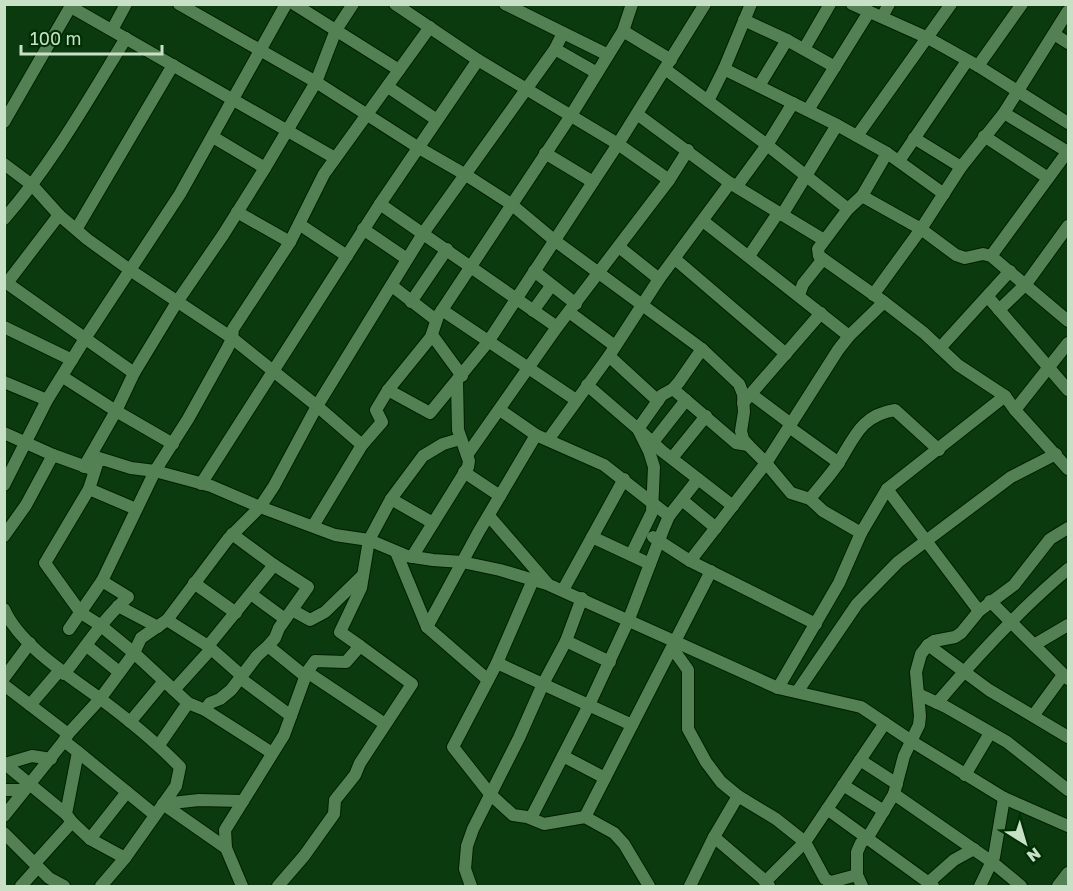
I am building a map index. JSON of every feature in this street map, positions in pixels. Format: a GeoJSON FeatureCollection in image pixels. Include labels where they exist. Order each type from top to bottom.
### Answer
{"type":"FeatureCollection","features":[{"type":"Feature","properties":{"kind":"street"},"geometry":{"type":"LineString","coordinates":[[112,30],[126,4]]}},
{"type":"Feature","properties":{"kind":"street"},"geometry":{"type":"LineString","coordinates":[[179,4],[316,82],[418,148],[511,204],[554,240],[702,349],[739,384],[747,399],[790,426],[839,463]]}},
{"type":"Feature","properties":{"kind":"street"},"geometry":{"type":"LineString","coordinates":[[4,485],[47,400],[180,194],[286,4]]}},
{"type":"Feature","properties":{"kind":"street"},"geometry":{"type":"LineString","coordinates":[[294,4],[399,70]]}},
{"type":"Feature","properties":{"kind":"street"},"geometry":{"type":"LineString","coordinates":[[272,753],[205,710],[188,703],[134,653],[100,625],[81,613],[45,563],[89,489],[89,468],[134,373],[177,302],[265,168],[316,82],[336,30],[353,4]]}},
{"type":"Feature","properties":{"kind":"street"},"geometry":{"type":"LineString","coordinates":[[505,4],[608,55]]}},
{"type":"Feature","properties":{"kind":"street"},"geometry":{"type":"LineString","coordinates":[[313,526],[362,446],[382,422],[376,411],[388,390],[430,337],[439,315],[470,266],[570,117],[623,31],[632,4]]}},
{"type":"Feature","properties":{"kind":"street"},"geometry":{"type":"LineString","coordinates":[[708,101],[751,4]]}},
{"type":"Feature","properties":{"kind":"street"},"geometry":{"type":"LineString","coordinates":[[804,49],[830,4]]}},
{"type":"Feature","properties":{"kind":"street"},"geometry":{"type":"LineString","coordinates":[[852,4],[928,38],[973,63],[1068,123]]}},
{"type":"Feature","properties":{"kind":"street"},"geometry":{"type":"LineString","coordinates":[[882,17],[889,4]]}},
{"type":"Feature","properties":{"kind":"street"},"geometry":{"type":"LineString","coordinates":[[857,136],[951,4]]}},
{"type":"Feature","properties":{"kind":"street"},"geometry":{"type":"LineString","coordinates":[[899,160],[973,63],[1022,4]]}},
{"type":"Feature","properties":{"kind":"street"},"geometry":{"type":"LineString","coordinates":[[388,390],[430,413],[459,379],[488,342],[618,144],[668,65],[702,5]]}},
{"type":"Feature","properties":{"kind":"street"},"geometry":{"type":"LineString","coordinates":[[4,122],[71,6],[335,158]]}},
{"type":"Feature","properties":{"kind":"street"},"geometry":{"type":"LineString","coordinates":[[401,6],[478,60],[618,144],[669,180]]}},
{"type":"Feature","properties":{"kind":"street"},"geometry":{"type":"LineString","coordinates":[[690,561],[766,463],[838,350],[879,298],[961,167],[1019,92],[1068,11]]}},
{"type":"Feature","properties":{"kind":"street"},"geometry":{"type":"LineString","coordinates":[[808,110],[869,12]]}},
{"type":"Feature","properties":{"kind":"street"},"geometry":{"type":"LineString","coordinates":[[744,20],[787,40],[835,67]]}},
{"type":"Feature","properties":{"kind":"street"},"geometry":{"type":"LineString","coordinates":[[69,629],[102,581],[155,471],[173,444],[232,338],[233,329],[290,242],[324,174],[430,27]]}},
{"type":"Feature","properties":{"kind":"street"},"geometry":{"type":"LineString","coordinates":[[623,31],[668,65],[708,101],[848,209]]}},
{"type":"Feature","properties":{"kind":"street"},"geometry":{"type":"LineString","coordinates":[[4,816],[100,699],[134,653],[141,638],[163,624],[232,534],[260,507],[274,486],[317,406],[424,232],[555,49],[563,33]]}},
{"type":"Feature","properties":{"kind":"street"},"geometry":{"type":"LineString","coordinates":[[1054,34],[1068,43]]}},
{"type":"Feature","properties":{"kind":"street"},"geometry":{"type":"LineString","coordinates":[[4,219],[32,185],[62,142],[126,38]]}},
{"type":"Feature","properties":{"kind":"street"},"geometry":{"type":"LineString","coordinates":[[759,86],[787,40]]}},
{"type":"Feature","properties":{"kind":"street"},"geometry":{"type":"LineString","coordinates":[[555,49],[597,73]]}},
{"type":"Feature","properties":{"kind":"street"},"geometry":{"type":"LineString","coordinates":[[201,484],[363,229],[478,60]]}},
{"type":"Feature","properties":{"kind":"street"},"geometry":{"type":"LineString","coordinates":[[77,228],[173,65]]}},
{"type":"Feature","properties":{"kind":"street"},"geometry":{"type":"LineString","coordinates":[[724,69],[808,110],[887,153],[944,194]]}},
{"type":"Feature","properties":{"kind":"street"},"geometry":{"type":"LineString","coordinates":[[388,87],[437,120]]}},
{"type":"Feature","properties":{"kind":"street"},"geometry":{"type":"LineString","coordinates":[[549,440],[612,351],[659,279],[703,221],[767,145],[793,103]]}},
{"type":"Feature","properties":{"kind":"street"},"geometry":{"type":"LineString","coordinates":[[991,256],[1048,178],[1064,167],[1068,152],[1004,113]]}},
{"type":"Feature","properties":{"kind":"street"},"geometry":{"type":"LineString","coordinates":[[637,114],[733,185],[824,240]]}},
{"type":"Feature","properties":{"kind":"street"},"geometry":{"type":"LineString","coordinates":[[749,256],[806,176],[837,125]]}},
{"type":"Feature","properties":{"kind":"street"},"geometry":{"type":"LineString","coordinates":[[984,136],[1048,178]]}},
{"type":"Feature","properties":{"kind":"street"},"geometry":{"type":"LineString","coordinates":[[213,137],[265,168]]}},
{"type":"Feature","properties":{"kind":"street"},"geometry":{"type":"LineString","coordinates":[[914,138],[961,167]]}},
{"type":"Feature","properties":{"kind":"street"},"geometry":{"type":"LineString","coordinates":[[467,455],[529,370],[557,327],[669,180],[688,150]]}},
{"type":"Feature","properties":{"kind":"street"},"geometry":{"type":"LineString","coordinates":[[545,153],[593,182]]}},
{"type":"Feature","properties":{"kind":"street"},"geometry":{"type":"LineString","coordinates":[[887,153],[862,196],[848,209],[817,252],[823,259],[879,298],[974,377],[1005,396],[1068,469]]}},
{"type":"Feature","properties":{"kind":"street"},"geometry":{"type":"LineString","coordinates":[[4,164],[32,185],[59,215],[77,228],[87,239],[232,338],[317,406],[362,446]]}},
{"type":"Feature","properties":{"kind":"street"},"geometry":{"type":"LineString","coordinates":[[862,196],[921,229],[956,255],[965,258],[983,254],[991,256],[1068,321]]}},
{"type":"Feature","properties":{"kind":"street"},"geometry":{"type":"LineString","coordinates":[[380,204],[424,232],[557,327]]}},
{"type":"Feature","properties":{"kind":"street"},"geometry":{"type":"LineString","coordinates":[[237,212],[290,242]]}},
{"type":"Feature","properties":{"kind":"street"},"geometry":{"type":"LineString","coordinates":[[59,215],[6,282],[134,373]]}},
{"type":"Feature","properties":{"kind":"street"},"geometry":{"type":"LineString","coordinates":[[703,221],[849,336]]}},
{"type":"Feature","properties":{"kind":"street"},"geometry":{"type":"LineString","coordinates":[[299,224],[347,256]]}},
{"type":"Feature","properties":{"kind":"street"},"geometry":{"type":"LineString","coordinates":[[999,310],[1026,284],[1068,226]]}},
{"type":"Feature","properties":{"kind":"street"},"geometry":{"type":"LineString","coordinates":[[363,229],[408,259]]}},
{"type":"Feature","properties":{"kind":"street"},"geometry":{"type":"LineString","coordinates":[[619,247],[659,279]]}},
{"type":"Feature","properties":{"kind":"street"},"geometry":{"type":"LineString","coordinates":[[411,302],[447,249]]}},
{"type":"Feature","properties":{"kind":"street"},"geometry":{"type":"LineString","coordinates":[[675,259],[786,354]]}},
{"type":"Feature","properties":{"kind":"street"},"geometry":{"type":"LineString","coordinates":[[799,295],[803,284],[823,259]]}},
{"type":"Feature","properties":{"kind":"street"},"geometry":{"type":"LineString","coordinates":[[534,271],[572,308],[658,401]]}},
{"type":"Feature","properties":{"kind":"street"},"geometry":{"type":"LineString","coordinates":[[939,348],[1010,271]]}},
{"type":"Feature","properties":{"kind":"street"},"geometry":{"type":"LineString","coordinates":[[392,286],[411,302],[488,342],[576,400]]}},
{"type":"Feature","properties":{"kind":"street"},"geometry":{"type":"LineString","coordinates":[[533,311],[551,286]]}},
{"type":"Feature","properties":{"kind":"street"},"geometry":{"type":"LineString","coordinates":[[988,297],[1068,390]]}},
{"type":"Feature","properties":{"kind":"street"},"geometry":{"type":"LineString","coordinates":[[821,314],[747,399],[741,431],[742,439],[791,493],[810,499],[824,511],[861,533]]}},
{"type":"Feature","properties":{"kind":"street"},"geometry":{"type":"LineString","coordinates":[[4,327],[72,360]]}},
{"type":"Feature","properties":{"kind":"street"},"geometry":{"type":"LineString","coordinates":[[412,556],[469,461],[458,430],[459,379],[430,337]]}},
{"type":"Feature","properties":{"kind":"street"},"geometry":{"type":"LineString","coordinates":[[1015,410],[1068,343]]}},
{"type":"Feature","properties":{"kind":"street"},"geometry":{"type":"LineString","coordinates":[[638,429],[662,395],[673,388],[702,349]]}},
{"type":"Feature","properties":{"kind":"street"},"geometry":{"type":"LineString","coordinates":[[63,377],[173,444]]}},
{"type":"Feature","properties":{"kind":"street"},"geometry":{"type":"LineString","coordinates":[[4,382],[47,400]]}},
{"type":"Feature","properties":{"kind":"street"},"geometry":{"type":"LineString","coordinates":[[587,385],[672,458],[733,506]]}},
{"type":"Feature","properties":{"kind":"street"},"geometry":{"type":"LineString","coordinates":[[673,388],[736,442],[748,446]]}},
{"type":"Feature","properties":{"kind":"street"},"geometry":{"type":"LineString","coordinates":[[778,687],[839,583],[861,533],[887,489],[1005,396]]}},
{"type":"Feature","properties":{"kind":"street"},"geometry":{"type":"LineString","coordinates":[[653,442],[686,400]]}},
{"type":"Feature","properties":{"kind":"street"},"geometry":{"type":"LineString","coordinates":[[500,410],[536,435],[604,465],[669,516]]}},
{"type":"Feature","properties":{"kind":"street"},"geometry":{"type":"LineString","coordinates":[[810,499],[839,463],[852,437],[879,412],[895,410],[939,450]]}},
{"type":"Feature","properties":{"kind":"street"},"geometry":{"type":"LineString","coordinates":[[672,458],[705,416]]}},
{"type":"Feature","properties":{"kind":"street"},"geometry":{"type":"LineString","coordinates":[[631,555],[652,512],[653,503],[654,467],[638,429]]}},
{"type":"Feature","properties":{"kind":"street"},"geometry":{"type":"LineString","coordinates":[[4,433],[89,468]]}},
{"type":"Feature","properties":{"kind":"street"},"geometry":{"type":"LineString","coordinates":[[427,627],[536,435]]}},
{"type":"Feature","properties":{"kind":"street"},"geometry":{"type":"LineString","coordinates":[[278,886],[304,856],[334,814],[335,800],[355,775],[384,724],[412,684],[340,632],[361,588],[369,540],[391,499],[423,456],[443,444],[460,439]]}},
{"type":"Feature","properties":{"kind":"street"},"geometry":{"type":"LineString","coordinates":[[797,692],[857,604],[898,562],[1011,477],[1056,454]]}},
{"type":"Feature","properties":{"kind":"street"},"geometry":{"type":"LineString","coordinates":[[4,536],[26,505],[53,455]]}},
{"type":"Feature","properties":{"kind":"street"},"geometry":{"type":"LineString","coordinates":[[89,468],[99,458],[131,468],[155,471],[201,484],[335,535],[369,540],[396,552],[412,556],[462,562],[547,584],[629,619],[675,645],[778,687],[861,707],[911,741],[1004,798],[1068,826]]}},
{"type":"Feature","properties":{"kind":"street"},"geometry":{"type":"LineString","coordinates":[[464,472],[501,496]]}},
{"type":"Feature","properties":{"kind":"street"},"geometry":{"type":"LineString","coordinates":[[563,590],[624,479]]}},
{"type":"Feature","properties":{"kind":"street"},"geometry":{"type":"LineString","coordinates":[[531,819],[610,662],[669,516],[698,479]]}},
{"type":"Feature","properties":{"kind":"street"},"geometry":{"type":"LineString","coordinates":[[89,489],[136,509]]}},
{"type":"Feature","properties":{"kind":"street"},"geometry":{"type":"LineString","coordinates":[[887,489],[979,611]]}},
{"type":"Feature","properties":{"kind":"street"},"geometry":{"type":"LineString","coordinates":[[391,499],[433,523]]}},
{"type":"Feature","properties":{"kind":"street"},"geometry":{"type":"LineString","coordinates":[[682,500],[716,528]]}},
{"type":"Feature","properties":{"kind":"street"},"geometry":{"type":"LineString","coordinates":[[489,516],[547,584]]}},
{"type":"Feature","properties":{"kind":"street"},"geometry":{"type":"LineString","coordinates":[[675,645],[688,670],[688,729],[694,744],[722,782],[738,796],[776,819],[805,842],[825,879],[831,882],[859,880],[857,852],[884,811],[895,789],[904,756],[920,716],[916,672],[921,654],[934,641],[955,638],[990,601],[1014,585],[1050,539],[1068,528]]}},
{"type":"Feature","properties":{"kind":"street"},"geometry":{"type":"LineString","coordinates":[[643,531],[690,561],[816,624]]}},
{"type":"Feature","properties":{"kind":"street"},"geometry":{"type":"LineString","coordinates":[[205,710],[210,703],[220,699],[231,690],[257,656],[268,646],[308,587],[232,534]]}},
{"type":"Feature","properties":{"kind":"street"},"geometry":{"type":"LineString","coordinates":[[592,537],[650,564]]}},
{"type":"Feature","properties":{"kind":"street"},"geometry":{"type":"LineString","coordinates":[[396,552],[427,627],[488,681]]}},
{"type":"Feature","properties":{"kind":"street"},"geometry":{"type":"LineString","coordinates":[[174,690],[210,648],[274,565]]}},
{"type":"Feature","properties":{"kind":"street"},"geometry":{"type":"LineString","coordinates":[[937,703],[1011,622],[1068,569]]}},
{"type":"Feature","properties":{"kind":"street"},"geometry":{"type":"LineString","coordinates":[[585,817],[711,571]]}},
{"type":"Feature","properties":{"kind":"street"},"geometry":{"type":"LineString","coordinates":[[251,594],[288,614],[310,620],[325,612],[363,575]]}},
{"type":"Feature","properties":{"kind":"street"},"geometry":{"type":"LineString","coordinates":[[532,580],[497,663],[453,747],[489,794],[513,815],[544,825],[585,817],[618,837],[649,886]]}},
{"type":"Feature","properties":{"kind":"street"},"geometry":{"type":"LineString","coordinates":[[30,705],[87,646],[100,625],[128,597],[102,581]]}},
{"type":"Feature","properties":{"kind":"street"},"geometry":{"type":"LineString","coordinates":[[194,583],[236,613]]}},
{"type":"Feature","properties":{"kind":"street"},"geometry":{"type":"LineString","coordinates":[[471,886],[465,869],[467,846],[489,794],[566,641],[582,598]]}},
{"type":"Feature","properties":{"kind":"street"},"geometry":{"type":"LineString","coordinates":[[990,601],[1066,677],[1033,716]]}},
{"type":"Feature","properties":{"kind":"street"},"geometry":{"type":"LineString","coordinates":[[118,606],[163,624],[210,648],[241,677],[291,716]]}},
{"type":"Feature","properties":{"kind":"street"},"geometry":{"type":"LineString","coordinates":[[4,609],[10,624],[62,672],[159,745],[180,767],[176,786],[125,858],[102,886]]}},
{"type":"Feature","properties":{"kind":"street"},"geometry":{"type":"LineString","coordinates":[[1034,645],[1068,625]]}},
{"type":"Feature","properties":{"kind":"street"},"geometry":{"type":"LineString","coordinates":[[566,641],[610,662]]}},
{"type":"Feature","properties":{"kind":"street"},"geometry":{"type":"LineString","coordinates":[[4,678],[30,643]]}},
{"type":"Feature","properties":{"kind":"street"},"geometry":{"type":"LineString","coordinates":[[928,645],[989,690],[1068,737]]}},
{"type":"Feature","properties":{"kind":"street"},"geometry":{"type":"LineString","coordinates":[[87,646],[119,672]]}},
{"type":"Feature","properties":{"kind":"street"},"geometry":{"type":"LineString","coordinates":[[268,646],[306,674],[384,724]]}},
{"type":"Feature","properties":{"kind":"street"},"geometry":{"type":"LineString","coordinates":[[242,886],[226,848],[225,830],[284,735],[306,674],[315,661],[346,662],[360,646]]}},
{"type":"Feature","properties":{"kind":"street"},"geometry":{"type":"LineString","coordinates":[[497,663],[632,725]]}},
{"type":"Feature","properties":{"kind":"street"},"geometry":{"type":"LineString","coordinates":[[130,722],[164,681]]}},
{"type":"Feature","properties":{"kind":"street"},"geometry":{"type":"LineString","coordinates":[[4,685],[30,705],[78,752],[155,815]]}},
{"type":"Feature","properties":{"kind":"street"},"geometry":{"type":"LineString","coordinates":[[918,694],[1023,753],[1068,790]]}},
{"type":"Feature","properties":{"kind":"street"},"geometry":{"type":"LineString","coordinates":[[159,745],[188,703]]}},
{"type":"Feature","properties":{"kind":"street"},"geometry":{"type":"LineString","coordinates":[[714,837],[767,884],[805,842],[885,723]]}},
{"type":"Feature","properties":{"kind":"street"},"geometry":{"type":"LineString","coordinates":[[965,774],[990,733]]}},
{"type":"Feature","properties":{"kind":"street"},"geometry":{"type":"LineString","coordinates":[[21,886],[69,818],[78,752]]}},
{"type":"Feature","properties":{"kind":"street"},"geometry":{"type":"LineString","coordinates":[[51,759],[32,756],[5,763],[26,787],[69,818],[90,838],[125,858]]}},
{"type":"Feature","properties":{"kind":"street"},"geometry":{"type":"LineString","coordinates":[[563,756],[605,778]]}},
{"type":"Feature","properties":{"kind":"street"},"geometry":{"type":"LineString","coordinates":[[860,760],[1021,886]]}},
{"type":"Feature","properties":{"kind":"street"},"geometry":{"type":"LineString","coordinates":[[843,785],[884,811]]}},
{"type":"Feature","properties":{"kind":"street"},"geometry":{"type":"LineString","coordinates":[[4,790],[26,787]]}},
{"type":"Feature","properties":{"kind":"street"},"geometry":{"type":"LineString","coordinates":[[90,838],[128,792]]}},
{"type":"Feature","properties":{"kind":"street"},"geometry":{"type":"LineString","coordinates":[[690,886],[714,837],[738,796]]}},
{"type":"Feature","properties":{"kind":"street"},"geometry":{"type":"LineString","coordinates":[[980,886],[992,862],[1004,798]]}},
{"type":"Feature","properties":{"kind":"street"},"geometry":{"type":"LineString","coordinates":[[163,804],[199,800],[243,801]]}},
{"type":"Feature","properties":{"kind":"street"},"geometry":{"type":"LineString","coordinates":[[163,804],[226,848]]}},
{"type":"Feature","properties":{"kind":"street"},"geometry":{"type":"LineString","coordinates":[[827,809],[931,885],[954,860],[974,849]]}},
{"type":"Feature","properties":{"kind":"street"},"geometry":{"type":"LineString","coordinates":[[4,833],[49,878],[64,886]]}},
{"type":"Feature","properties":{"kind":"street"},"geometry":{"type":"LineString","coordinates":[[1058,886],[1068,873]]}}]}
